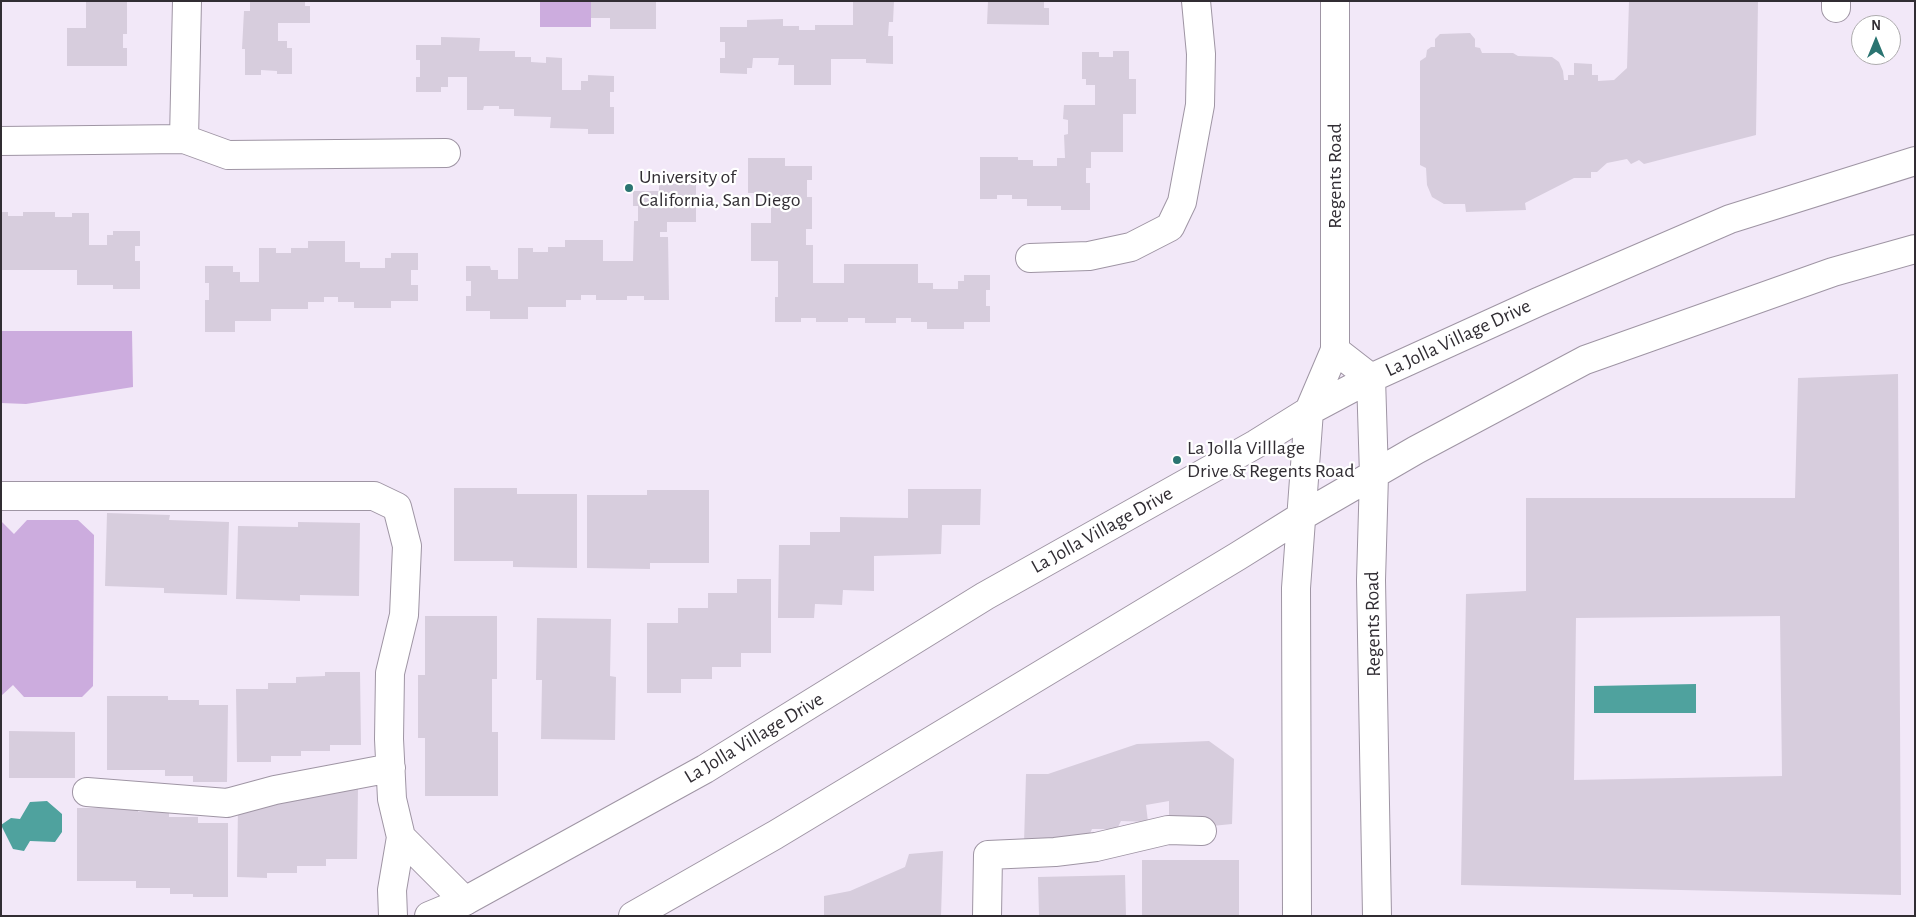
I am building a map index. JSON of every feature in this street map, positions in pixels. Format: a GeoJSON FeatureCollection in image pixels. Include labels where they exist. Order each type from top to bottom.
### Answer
{"type":"FeatureCollection","features":[{"type":"Feature","properties":{"kind":"main road"},"geometry":{"type":"LineString","coordinates":[[184,139],[187,1]]}},
{"type":"Feature","properties":{"kind":"main road"},"geometry":{"type":"LineString","coordinates":[[1030,258],[1089,256],[1131,247],[1170,226],[1182,202],[1200,104],[1201,54],[1196,1]]}},
{"type":"Feature","properties":{"kind":"main road","name":"Regents Road"},"geometry":{"type":"LineString","coordinates":[[1297,916],[1296,588],[1309,411],[1335,350],[1335,1]]}},
{"type":"Feature","properties":{"kind":"main road"},"geometry":{"type":"LineString","coordinates":[[1,141],[184,139],[228,155],[446,153]]}},
{"type":"Feature","properties":{"kind":"main road","name":"La Jolla Village Drive"},"geometry":{"type":"LineString","coordinates":[[429,916],[465,902],[705,769],[985,596],[1256,444],[1309,411],[1371,378],[1538,302],[1730,219],[1915,161]]}},
{"type":"Feature","properties":{"kind":"main road"},"geometry":{"type":"LineString","coordinates":[[633,916],[775,835],[1302,516],[1480,416],[1586,360],[1833,272],[1915,249]]}},
{"type":"Feature","properties":{"kind":"main road"},"geometry":{"type":"LineString","coordinates":[[1335,350],[1371,378]]}},
{"type":"Feature","properties":{"kind":"main road","name":"Regents Road"},"geometry":{"type":"LineString","coordinates":[[1371,378],[1374,475],[1372,580],[1377,916]]}},
{"type":"Feature","properties":{"kind":"main road"},"geometry":{"type":"LineString","coordinates":[[1,496],[374,496],[397,507],[407,546],[404,616],[390,673],[392,798],[401,837],[392,890],[393,916]]}},
{"type":"Feature","properties":{"kind":"main road"},"geometry":{"type":"LineString","coordinates":[[87,792],[228,803],[275,790],[391,768]]}},
{"type":"Feature","properties":{"kind":"main road"},"geometry":{"type":"LineString","coordinates":[[987,916],[988,855],[1055,852],[1096,847],[1168,830],[1202,831]]}},
{"type":"Feature","properties":{"kind":"main road"},"geometry":{"type":"LineString","coordinates":[[401,837],[465,902]]}},
{"type":"Feature","properties":{"kind":"shaded area"},"geometry":{"type":"Polygon","coordinates":[[[540,1],[591,1],[591,27],[540,27],[540,1]]]}},
{"type":"Feature","properties":{"kind":"shaded area"},"geometry":{"type":"Polygon","coordinates":[[[1,331],[132,331],[133,387],[26,404],[1,403],[1,331]]]}},
{"type":"Feature","properties":{"kind":"shaded area"},"geometry":{"type":"Polygon","coordinates":[[[27,520],[78,520],[94,535],[93,686],[82,697],[24,697],[13,685],[1,696],[1,521],[14,534],[27,520]]]}},
{"type":"Feature","properties":{"kind":"shaded area"},"geometry":{"type":"Polygon","coordinates":[[[1696,684],[1696,713],[1594,713],[1594,686],[1696,684]]]}},
{"type":"Feature","properties":{"kind":"shaded area"},"geometry":{"type":"Polygon","coordinates":[[[47,801],[62,814],[62,832],[55,842],[30,841],[24,851],[13,849],[1,825],[11,818],[20,819],[30,802],[47,801]]]}},
{"type":"Feature","properties":{"kind":"building"},"geometry":{"type":"Polygon","coordinates":[[[86,1],[127,2],[127,34],[123,34],[123,48],[127,48],[127,66],[67,66],[67,28],[86,28],[86,1]]]}},
{"type":"Feature","properties":{"kind":"building"},"geometry":{"type":"Polygon","coordinates":[[[250,1],[305,1],[305,6],[310,6],[310,23],[278,23],[278,41],[287,41],[287,48],[292,48],[292,74],[277,74],[277,71],[261,70],[261,75],[245,75],[245,49],[242,49],[244,11],[250,11],[250,1]]]}},
{"type":"Feature","properties":{"kind":"building"},"geometry":{"type":"Polygon","coordinates":[[[591,1],[656,1],[656,29],[610,29],[610,18],[591,18],[591,1]]]}},
{"type":"Feature","properties":{"kind":"building"},"geometry":{"type":"Polygon","coordinates":[[[853,1],[894,1],[893,22],[889,22],[888,36],[893,36],[893,64],[866,63],[866,59],[831,59],[831,85],[794,85],[794,65],[778,65],[779,58],[753,58],[752,68],[747,68],[747,74],[720,73],[720,58],[725,58],[725,42],[720,42],[720,27],[747,27],[747,20],[783,19],[783,26],[799,26],[799,30],[815,30],[815,25],[853,25],[853,1]]]}},
{"type":"Feature","properties":{"kind":"building"},"geometry":{"type":"Polygon","coordinates":[[[988,1],[1044,1],[1044,8],[1049,8],[1049,25],[987,24],[988,1]]]}},
{"type":"Feature","properties":{"kind":"building"},"geometry":{"type":"Polygon","coordinates":[[[1629,1],[1758,1],[1756,135],[1644,164],[1639,160],[1631,164],[1627,159],[1607,163],[1597,172],[1591,172],[1591,178],[1574,178],[1525,203],[1526,210],[1466,212],[1465,204],[1444,204],[1432,197],[1427,185],[1426,168],[1420,165],[1420,61],[1426,57],[1427,50],[1435,47],[1435,39],[1440,34],[1470,33],[1475,39],[1475,47],[1480,48],[1482,53],[1513,53],[1518,56],[1552,57],[1559,62],[1564,80],[1568,80],[1568,75],[1574,75],[1574,63],[1592,64],[1592,75],[1598,75],[1598,81],[1614,80],[1627,68],[1629,1]]]}},
{"type":"Feature","properties":{"kind":"building"},"geometry":{"type":"Polygon","coordinates":[[[441,37],[480,38],[479,51],[515,51],[515,57],[531,57],[531,62],[546,63],[546,57],[562,58],[562,90],[581,90],[581,81],[588,81],[588,75],[614,76],[614,92],[610,92],[610,107],[614,107],[614,134],[588,134],[588,129],[550,128],[551,117],[514,116],[514,109],[499,109],[499,106],[484,106],[483,110],[467,110],[467,77],[448,77],[448,87],[441,87],[441,92],[416,92],[416,77],[420,77],[420,60],[416,60],[416,45],[441,45],[441,37]]]}},
{"type":"Feature","properties":{"kind":"building"},"geometry":{"type":"Polygon","coordinates":[[[1113,51],[1129,51],[1129,79],[1136,79],[1136,114],[1123,114],[1123,152],[1091,152],[1091,168],[1086,168],[1086,183],[1090,183],[1090,210],[1061,210],[1061,206],[1027,206],[1027,199],[1012,199],[1012,195],[997,195],[997,199],[980,199],[980,157],[1018,157],[1018,160],[1033,160],[1033,166],[1057,166],[1057,158],[1065,158],[1064,135],[1068,134],[1068,120],[1063,119],[1064,105],[1095,105],[1095,85],[1086,85],[1086,79],[1082,79],[1082,52],[1099,52],[1099,57],[1113,57],[1113,51]]]}},
{"type":"Feature","properties":{"kind":"building"},"geometry":{"type":"Polygon","coordinates":[[[748,158],[785,158],[785,166],[812,166],[812,180],[807,180],[807,197],[812,197],[812,229],[806,229],[806,245],[813,245],[813,283],[844,283],[844,264],[918,264],[918,283],[933,283],[933,289],[958,289],[958,281],[964,281],[964,275],[990,275],[990,290],[986,290],[986,306],[990,306],[990,322],[964,322],[964,329],[927,329],[927,322],[911,322],[911,318],[896,318],[896,323],[865,323],[865,318],[848,318],[848,322],[816,322],[816,318],[801,318],[801,322],[775,322],[775,297],[778,297],[778,261],[751,261],[751,223],[771,223],[771,193],[748,193],[748,158]]]}},
{"type":"Feature","properties":{"kind":"building"},"geometry":{"type":"Polygon","coordinates":[[[659,184],[696,184],[696,222],[667,222],[667,232],[660,232],[660,237],[668,237],[669,300],[644,300],[644,296],[627,296],[627,300],[596,300],[596,295],[581,295],[581,300],[566,300],[566,307],[528,307],[528,319],[490,319],[490,311],[466,311],[466,296],[471,296],[471,281],[466,281],[466,266],[490,266],[491,270],[498,270],[498,279],[518,279],[518,248],[533,248],[533,252],[548,252],[548,247],[565,247],[565,240],[603,240],[603,261],[633,261],[634,221],[638,221],[638,206],[633,206],[633,191],[659,191],[659,184]]]}},
{"type":"Feature","properties":{"kind":"building"},"geometry":{"type":"Polygon","coordinates":[[[1,212],[8,212],[8,216],[23,216],[23,212],[55,212],[55,217],[72,217],[72,213],[89,213],[89,245],[107,245],[107,235],[113,235],[113,231],[140,231],[140,246],[135,246],[135,261],[140,261],[140,289],[113,289],[113,285],[77,285],[77,270],[2,270],[1,212]]]}},
{"type":"Feature","properties":{"kind":"building"},"geometry":{"type":"Polygon","coordinates":[[[308,241],[345,241],[345,262],[360,262],[360,268],[385,268],[385,258],[391,258],[391,253],[418,253],[418,270],[411,270],[411,285],[418,285],[418,301],[391,301],[391,308],[354,308],[354,302],[338,302],[338,297],[324,297],[324,302],[308,302],[308,309],[271,309],[271,321],[235,321],[235,332],[205,332],[205,300],[209,300],[209,283],[205,283],[205,266],[233,266],[233,272],[240,272],[240,282],[259,282],[259,248],[276,248],[276,253],[291,253],[291,248],[308,248],[308,241]]]}},
{"type":"Feature","properties":{"kind":"building"},"geometry":{"type":"Polygon","coordinates":[[[1898,374],[1901,895],[1461,885],[1466,594],[1526,591],[1526,498],[1795,498],[1798,378],[1898,374]],[[1780,616],[1576,618],[1574,780],[1782,776],[1780,616]]]}},
{"type":"Feature","properties":{"kind":"building"},"geometry":{"type":"Polygon","coordinates":[[[454,488],[517,488],[517,494],[577,494],[577,568],[513,567],[513,561],[454,561],[454,488]]]}},
{"type":"Feature","properties":{"kind":"building"},"geometry":{"type":"Polygon","coordinates":[[[908,489],[981,489],[980,525],[942,525],[941,554],[874,556],[874,591],[843,590],[842,605],[815,604],[814,618],[778,618],[779,545],[810,545],[810,532],[840,532],[840,517],[908,518],[908,489]]]}},
{"type":"Feature","properties":{"kind":"building"},"geometry":{"type":"Polygon","coordinates":[[[647,490],[709,490],[709,563],[650,563],[650,569],[587,568],[587,495],[647,495],[647,490]]]}},
{"type":"Feature","properties":{"kind":"building"},"geometry":{"type":"Polygon","coordinates":[[[107,513],[170,515],[169,520],[229,522],[227,595],[164,593],[164,588],[105,586],[107,513]]]}},
{"type":"Feature","properties":{"kind":"building"},"geometry":{"type":"Polygon","coordinates":[[[298,522],[360,523],[359,596],[300,595],[300,601],[236,599],[238,526],[298,527],[298,522]]]}},
{"type":"Feature","properties":{"kind":"building"},"geometry":{"type":"Polygon","coordinates":[[[737,579],[771,579],[771,653],[741,653],[741,667],[712,667],[712,679],[681,679],[681,693],[647,693],[647,623],[678,623],[678,608],[708,608],[708,593],[737,593],[737,579]]]}},
{"type":"Feature","properties":{"kind":"building"},"geometry":{"type":"Polygon","coordinates":[[[425,616],[497,616],[497,679],[492,679],[492,732],[498,732],[498,796],[425,796],[425,738],[418,738],[418,675],[425,675],[425,616]]]}},
{"type":"Feature","properties":{"kind":"building"},"geometry":{"type":"Polygon","coordinates":[[[537,618],[611,619],[610,676],[616,677],[615,740],[541,739],[542,680],[536,680],[537,618]]]}},
{"type":"Feature","properties":{"kind":"building"},"geometry":{"type":"Polygon","coordinates":[[[325,672],[360,672],[361,745],[330,745],[330,751],[301,751],[301,756],[271,756],[271,762],[237,762],[236,689],[268,689],[268,683],[296,683],[296,677],[325,676],[325,672]]]}},
{"type":"Feature","properties":{"kind":"building"},"geometry":{"type":"Polygon","coordinates":[[[107,696],[168,696],[168,700],[199,700],[199,705],[228,705],[227,782],[193,782],[193,776],[165,776],[165,770],[107,770],[107,696]]]}},
{"type":"Feature","properties":{"kind":"building"},"geometry":{"type":"Polygon","coordinates":[[[9,731],[75,732],[75,778],[9,778],[9,731]]]}},
{"type":"Feature","properties":{"kind":"building"},"geometry":{"type":"Polygon","coordinates":[[[1209,741],[1234,759],[1232,824],[1202,827],[1194,817],[1169,816],[1169,801],[1146,805],[1148,822],[1121,821],[1117,829],[1092,829],[1088,838],[1056,837],[1059,843],[1024,843],[1026,774],[1048,774],[1137,744],[1209,741]]]}},
{"type":"Feature","properties":{"kind":"building"},"geometry":{"type":"Polygon","coordinates":[[[358,788],[357,859],[326,859],[326,866],[297,866],[297,873],[267,873],[267,878],[237,877],[238,805],[358,788]]]}},
{"type":"Feature","properties":{"kind":"building"},"geometry":{"type":"Polygon","coordinates":[[[77,808],[138,808],[138,812],[169,812],[169,817],[198,817],[198,823],[228,823],[228,897],[193,897],[193,894],[170,894],[170,888],[136,888],[136,881],[77,881],[77,808]]]}},
{"type":"Feature","properties":{"kind":"building"},"geometry":{"type":"Polygon","coordinates":[[[943,851],[941,916],[824,916],[824,896],[850,891],[905,867],[909,854],[943,851]]]}},
{"type":"Feature","properties":{"kind":"building"},"geometry":{"type":"Polygon","coordinates":[[[1142,860],[1239,860],[1239,916],[1142,916],[1142,860]]]}},
{"type":"Feature","properties":{"kind":"building"},"geometry":{"type":"Polygon","coordinates":[[[1125,875],[1126,916],[1039,916],[1038,877],[1125,875]]]}},
{"type":"Feature","properties":{"kind":"place","name":"University of California, San Diego"},"geometry":{"type":"Point","coordinates":[629,188]}},
{"type":"Feature","properties":{"kind":"place","name":"La Jolla Villlage Drive & Regents Road"},"geometry":{"type":"Point","coordinates":[1177,460]}}]}
